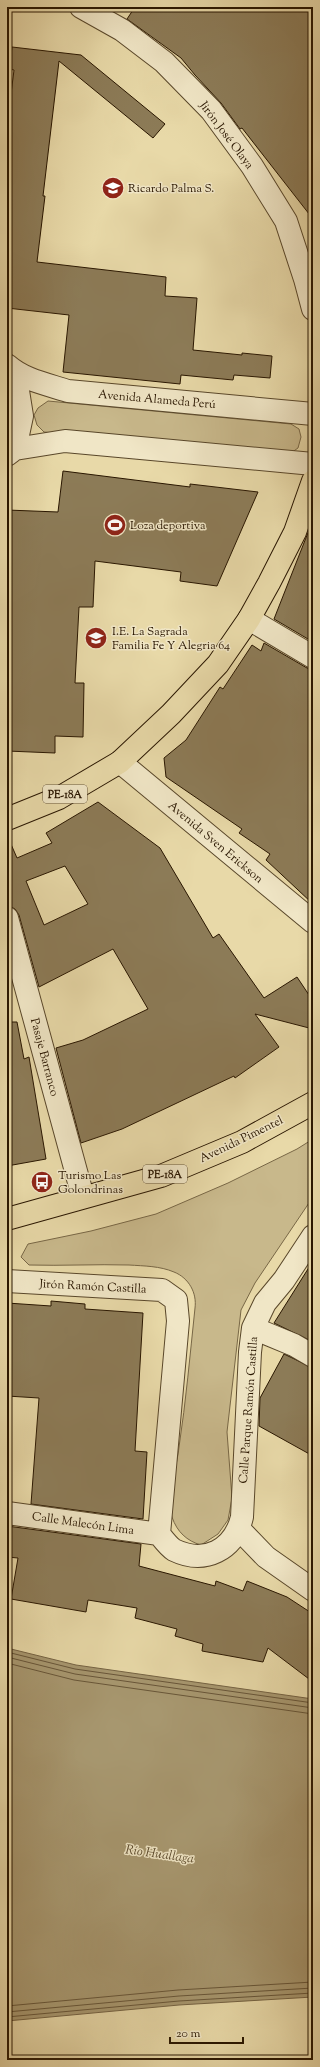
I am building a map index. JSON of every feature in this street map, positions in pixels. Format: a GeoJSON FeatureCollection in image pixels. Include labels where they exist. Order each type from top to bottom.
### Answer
{"type":"FeatureCollection","features":[{"type":"Feature","properties":{"kind":"highway","name":"PE-18A"},"geometry":{"type":"LineString","coordinates":[[7,819],[59,798],[120,762],[171,714],[218,664],[250,619],[295,532],[313,481]]}},
{"type":"Feature","properties":{"kind":"highway","name":"Avenida Pimentel"},"geometry":{"type":"LineString","coordinates":[[7,1219],[161,1176],[242,1142],[313,1103]]}},
{"type":"Feature","properties":{"kind":"street","name":"Jirón José Olaya"},"geometry":{"type":"LineString","coordinates":[[81,7],[122,30],[164,62],[210,110],[252,166],[286,221],[306,279],[313,309]]}},
{"type":"Feature","properties":{"kind":"street","name":"Avenida Alameda Perú"},"geometry":{"type":"LineString","coordinates":[[11,368],[37,382],[68,391],[313,414]]}},
{"type":"Feature","properties":{"kind":"street"},"geometry":{"type":"LineString","coordinates":[[11,368],[22,416],[11,452],[65,441],[313,464]]}},
{"type":"Feature","properties":{"kind":"street"},"geometry":{"type":"LineString","coordinates":[[250,619],[313,657]]}},
{"type":"Feature","properties":{"kind":"street","name":"Avenida Sven Erickson"},"geometry":{"type":"LineString","coordinates":[[120,762],[313,922]]}},
{"type":"Feature","properties":{"kind":"street","name":"Pasaje Barranco"},"geometry":{"type":"LineString","coordinates":[[7,918],[83,1197]]}},
{"type":"Feature","properties":{"kind":"street","name":"Calle Parque Ramón Castilla"},"geometry":{"type":"LineString","coordinates":[[239,1529],[242,1517],[250,1352],[254,1328],[265,1303],[284,1280],[313,1236]]}},
{"type":"Feature","properties":{"kind":"street","name":"Jirón Ramón Castilla"},"geometry":{"type":"LineString","coordinates":[[7,1280],[162,1290],[176,1300],[178,1321],[159,1534]]}},
{"type":"Feature","properties":{"kind":"street"},"geometry":{"type":"LineString","coordinates":[[254,1328],[294,1345],[313,1356]]}},
{"type":"Feature","properties":{"kind":"street","name":"Calle Malecón Lima"},"geometry":{"type":"LineString","coordinates":[[7,1513],[159,1534]]}},
{"type":"Feature","properties":{"kind":"street"},"geometry":{"type":"LineString","coordinates":[[159,1534],[173,1550],[198,1557],[217,1552],[232,1542],[239,1529],[266,1556],[313,1590]]}},
{"type":"Feature","properties":{"kind":"shaded area"},"geometry":{"type":"Polygon","coordinates":[[[48,401],[291,424],[299,429],[301,437],[298,448],[288,455],[44,432],[37,425],[34,415],[38,408],[48,401]]]}},
{"type":"Feature","properties":{"kind":"shaded area"},"geometry":{"type":"Polygon","coordinates":[[[313,1139],[313,1197],[255,1283],[241,1310],[227,1432],[232,1498],[228,1520],[218,1534],[201,1545],[191,1541],[183,1535],[174,1522],[170,1510],[171,1492],[184,1412],[195,1308],[195,1297],[188,1282],[174,1272],[158,1267],[117,1265],[29,1265],[21,1257],[28,1244],[91,1231],[156,1214],[228,1183],[297,1149],[313,1139]]]}},
{"type":"Feature","properties":{"kind":"water","name":"Río Huallaga"},"geometry":{"type":"Polygon","coordinates":[[[7,1648],[76,1665],[313,1699],[313,1997],[179,2005],[7,2021],[7,1648]]]}},
{"type":"Feature","properties":{"kind":"building"},"geometry":{"type":"Polygon","coordinates":[[[135,7],[313,7],[313,219],[242,128],[240,129],[221,103],[181,58],[127,19],[135,7]]]}},
{"type":"Feature","properties":{"kind":"building"},"geometry":{"type":"Polygon","coordinates":[[[12,47],[81,55],[165,124],[153,138],[59,61],[43,196],[45,196],[37,262],[166,277],[165,296],[197,298],[193,350],[242,355],[242,353],[272,356],[270,378],[234,375],[233,380],[181,375],[180,384],[63,372],[69,315],[7,308],[7,126],[14,70],[9,69],[12,47]]]}},
{"type":"Feature","properties":{"kind":"building","name":"I.E. La Sagrada Familia Fe Y Alegria 64"},"geometry":{"type":"Polygon","coordinates":[[[63,471],[190,487],[190,484],[258,492],[217,586],[180,581],[181,572],[95,561],[93,607],[79,607],[75,683],[84,683],[83,737],[55,736],[55,753],[7,751],[9,553],[7,553],[7,510],[58,512],[63,471]]]}},
{"type":"Feature","properties":{"kind":"building"},"geometry":{"type":"Polygon","coordinates":[[[313,520],[313,642],[274,619],[313,520]]]}},
{"type":"Feature","properties":{"kind":"building"},"geometry":{"type":"Polygon","coordinates":[[[264,643],[307,668],[313,669],[313,904],[266,860],[270,854],[239,833],[242,829],[166,777],[164,758],[186,740],[220,687],[223,689],[252,645],[261,651],[264,643]]]}},
{"type":"Feature","properties":{"kind":"building"},"geometry":{"type":"Polygon","coordinates":[[[98,802],[160,848],[213,938],[219,934],[264,998],[297,977],[313,1001],[313,1029],[255,1014],[279,1047],[235,1078],[234,1076],[122,1129],[81,1143],[56,1048],[83,1040],[148,1009],[113,949],[39,987],[19,915],[15,909],[9,906],[7,899],[7,835],[17,858],[52,843],[46,833],[98,802]],[[65,866],[26,881],[44,925],[88,904],[65,866]]]}},
{"type":"Feature","properties":{"kind":"building"},"geometry":{"type":"Polygon","coordinates":[[[7,1022],[17,1022],[24,1059],[29,1057],[46,1159],[7,1166],[7,1022]]]}},
{"type":"Feature","properties":{"kind":"building"},"geometry":{"type":"Polygon","coordinates":[[[313,1261],[313,1342],[274,1323],[313,1261]]]}},
{"type":"Feature","properties":{"kind":"building"},"geometry":{"type":"Polygon","coordinates":[[[51,1301],[85,1304],[85,1309],[143,1313],[135,1451],[147,1452],[143,1519],[31,1504],[39,1398],[7,1396],[7,1303],[51,1306],[51,1301]]]}},
{"type":"Feature","properties":{"kind":"building"},"geometry":{"type":"Polygon","coordinates":[[[284,1354],[313,1368],[313,1456],[259,1426],[260,1398],[284,1354]]]}},
{"type":"Feature","properties":{"kind":"building"},"geometry":{"type":"Polygon","coordinates":[[[7,1526],[141,1544],[139,1566],[215,1586],[216,1581],[243,1591],[247,1581],[287,1597],[313,1614],[313,1682],[268,1648],[263,1662],[202,1651],[203,1644],[175,1636],[177,1629],[135,1618],[137,1608],[88,1600],[86,1612],[11,1599],[18,1558],[7,1557],[7,1526]]]}},
{"type":"Feature","properties":{"kind":"place","name":"Ricardo Palma S."},"geometry":{"type":"Point","coordinates":[113,188]}},
{"type":"Feature","properties":{"kind":"place","name":"Loza deportiva"},"geometry":{"type":"Point","coordinates":[115,525]}},
{"type":"Feature","properties":{"kind":"place","name":"I.E. La Sagrada Familia Fe Y Alegria 64"},"geometry":{"type":"Point","coordinates":[96,638]}},
{"type":"Feature","properties":{"kind":"place","name":"Turismo Las Golondrinas"},"geometry":{"type":"Point","coordinates":[42,1182]}}]}
